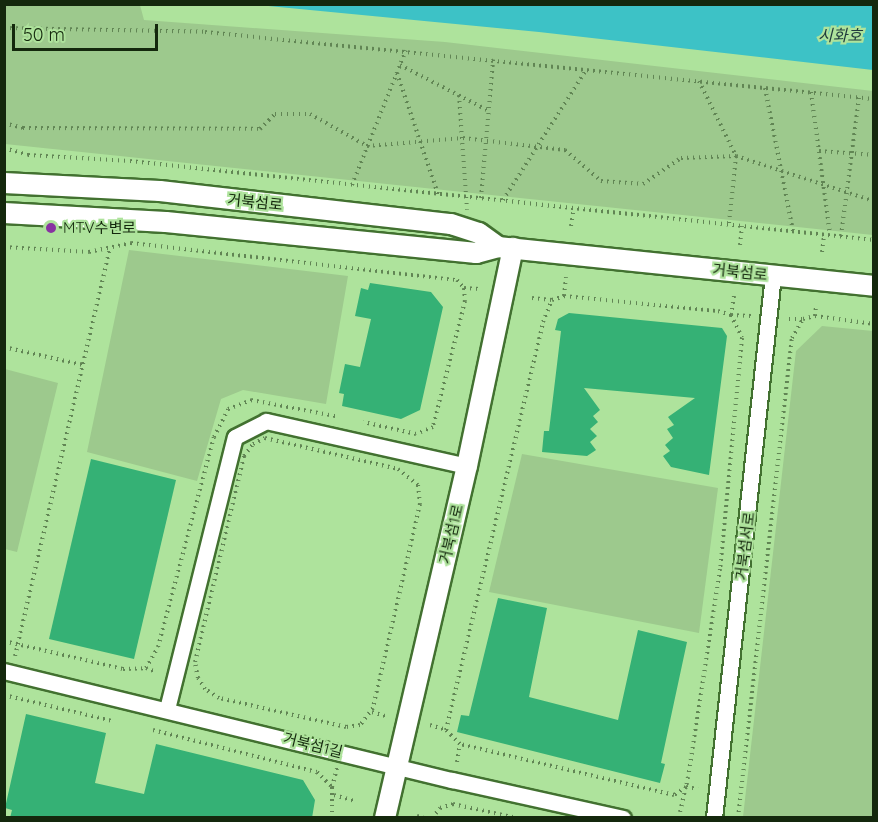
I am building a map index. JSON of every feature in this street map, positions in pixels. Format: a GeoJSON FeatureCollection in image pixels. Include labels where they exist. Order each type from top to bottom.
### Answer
{"type":"FeatureCollection","features":[{"type":"Feature","properties":{"kind":"street","name":"거북섬로"},"geometry":{"type":"LineString","coordinates":[[4,183],[160,192],[451,224],[480,233],[505,248]]}},
{"type":"Feature","properties":{"kind":"street","name":"거북섬로"},"geometry":{"type":"LineString","coordinates":[[4,213],[154,221],[476,253],[505,248],[873,286]]}},
{"type":"Feature","properties":{"kind":"street","name":"거북섬1로"},"geometry":{"type":"LineString","coordinates":[[385,818],[467,466],[505,248]]}},
{"type":"Feature","properties":{"kind":"street","name":"거북섬서로"},"geometry":{"type":"LineString","coordinates":[[714,818],[773,275]]}},
{"type":"Feature","properties":{"kind":"street"},"geometry":{"type":"LineString","coordinates":[[167,709],[235,437],[266,421],[467,466]]}},
{"type":"Feature","properties":{"kind":"street","name":"거북섬1길"},"geometry":{"type":"LineString","coordinates":[[4,671],[623,818]]}},
{"type":"Feature","properties":{"kind":"path"},"geometry":{"type":"LineString","coordinates":[[4,28],[205,32],[406,50],[873,99]]}},
{"type":"Feature","properties":{"kind":"path"},"geometry":{"type":"LineString","coordinates":[[352,185],[406,50]]}},
{"type":"Feature","properties":{"kind":"path"},"geometry":{"type":"LineString","coordinates":[[481,198],[493,60]]}},
{"type":"Feature","properties":{"kind":"path"},"geometry":{"type":"LineString","coordinates":[[400,65],[489,111]]}},
{"type":"Feature","properties":{"kind":"path"},"geometry":{"type":"LineString","coordinates":[[503,200],[586,70]]}},
{"type":"Feature","properties":{"kind":"path"},"geometry":{"type":"LineString","coordinates":[[397,73],[438,194]]}},
{"type":"Feature","properties":{"kind":"path"},"geometry":{"type":"LineString","coordinates":[[699,81],[736,156],[729,224]]}},
{"type":"Feature","properties":{"kind":"path"},"geometry":{"type":"LineString","coordinates":[[765,88],[794,231]]}},
{"type":"Feature","properties":{"kind":"path"},"geometry":{"type":"LineString","coordinates":[[811,92],[830,235]]}},
{"type":"Feature","properties":{"kind":"path"},"geometry":{"type":"LineString","coordinates":[[459,95],[469,197],[467,213]]}},
{"type":"Feature","properties":{"kind":"path"},"geometry":{"type":"LineString","coordinates":[[841,236],[859,97]]}},
{"type":"Feature","properties":{"kind":"path"},"geometry":{"type":"LineString","coordinates":[[4,123],[23,128],[260,129],[275,114],[310,114],[367,146],[463,138],[565,150],[601,181],[643,184],[681,158],[736,156],[873,201]]}},
{"type":"Feature","properties":{"kind":"path"},"geometry":{"type":"LineString","coordinates":[[4,148],[28,155],[130,161],[873,240]]}},
{"type":"Feature","properties":{"kind":"path"},"geometry":{"type":"LineString","coordinates":[[819,151],[873,155]]}},
{"type":"Feature","properties":{"kind":"path"},"geometry":{"type":"LineString","coordinates":[[572,226],[574,208]]}},
{"type":"Feature","properties":{"kind":"path"},"geometry":{"type":"LineString","coordinates":[[740,245],[742,226]]}},
{"type":"Feature","properties":{"kind":"path"},"geometry":{"type":"LineString","coordinates":[[822,252],[824,234]]}},
{"type":"Feature","properties":{"kind":"path"},"geometry":{"type":"LineString","coordinates":[[4,247],[89,252],[131,243],[457,280],[464,288],[465,301],[438,418],[428,432],[426,441]]}},
{"type":"Feature","properties":{"kind":"path"},"geometry":{"type":"LineString","coordinates":[[15,657],[110,248]]}},
{"type":"Feature","properties":{"kind":"path"},"geometry":{"type":"LineString","coordinates":[[564,296],[566,277]]}},
{"type":"Feature","properties":{"kind":"path"},"geometry":{"type":"LineString","coordinates":[[464,288],[480,289]]}},
{"type":"Feature","properties":{"kind":"path"},"geometry":{"type":"LineString","coordinates":[[532,298],[552,300],[564,296],[751,316]]}},
{"type":"Feature","properties":{"kind":"path"},"geometry":{"type":"LineString","coordinates":[[681,812],[722,546],[742,339],[731,315],[734,296]]}},
{"type":"Feature","properties":{"kind":"path"},"geometry":{"type":"LineString","coordinates":[[446,730],[543,322],[552,300]]}},
{"type":"Feature","properties":{"kind":"path"},"geometry":{"type":"LineString","coordinates":[[815,316],[816,307]]}},
{"type":"Feature","properties":{"kind":"path"},"geometry":{"type":"LineString","coordinates":[[789,319],[815,316],[873,324]]}},
{"type":"Feature","properties":{"kind":"path"},"geometry":{"type":"LineString","coordinates":[[738,818],[779,422],[789,351],[795,327],[803,319]]}},
{"type":"Feature","properties":{"kind":"path"},"geometry":{"type":"LineString","coordinates":[[4,347],[83,365]]}},
{"type":"Feature","properties":{"kind":"path"},"geometry":{"type":"LineString","coordinates":[[146,668],[158,647],[214,437],[228,409],[251,400],[335,416]]}},
{"type":"Feature","properties":{"kind":"path"},"geometry":{"type":"LineString","coordinates":[[363,422],[416,434],[428,432]]}},
{"type":"Feature","properties":{"kind":"path"},"geometry":{"type":"LineString","coordinates":[[200,681],[195,662],[244,456],[253,444],[265,438],[278,440],[398,469],[417,482]]}},
{"type":"Feature","properties":{"kind":"path"},"geometry":{"type":"LineString","coordinates":[[191,679],[200,681],[219,698],[346,727],[360,725],[372,712],[420,504],[417,482],[419,471]]}},
{"type":"Feature","properties":{"kind":"path"},"geometry":{"type":"LineString","coordinates":[[4,641],[123,669],[146,668],[156,672]]}},
{"type":"Feature","properties":{"kind":"path"},"geometry":{"type":"LineString","coordinates":[[7,687],[5,696],[112,721]]}},
{"type":"Feature","properties":{"kind":"path"},"geometry":{"type":"LineString","coordinates":[[372,712],[385,716]]}},
{"type":"Feature","properties":{"kind":"path"},"geometry":{"type":"LineString","coordinates":[[430,725],[446,730],[460,744],[660,794],[674,795],[686,787],[698,789]]}},
{"type":"Feature","properties":{"kind":"path"},"geometry":{"type":"LineString","coordinates":[[345,735],[346,727]]}},
{"type":"Feature","properties":{"kind":"path"},"geometry":{"type":"LineString","coordinates":[[153,730],[306,768],[328,779],[334,795],[332,818]]}},
{"type":"Feature","properties":{"kind":"path"},"geometry":{"type":"LineString","coordinates":[[457,762],[460,744]]}},
{"type":"Feature","properties":{"kind":"path"},"geometry":{"type":"LineString","coordinates":[[332,787],[337,767]]}},
{"type":"Feature","properties":{"kind":"path"},"geometry":{"type":"LineString","coordinates":[[735,793],[742,795]]}},
{"type":"Feature","properties":{"kind":"path"},"geometry":{"type":"LineString","coordinates":[[334,795],[355,801]]}},
{"type":"Feature","properties":{"kind":"path"},"geometry":{"type":"LineString","coordinates":[[432,818],[446,805],[448,796]]}},
{"type":"Feature","properties":{"kind":"path"},"geometry":{"type":"LineString","coordinates":[[446,805],[464,805],[518,818]]}},
{"type":"Feature","properties":{"kind":"path"},"geometry":{"type":"LineString","coordinates":[[417,816],[424,818]]}},
{"type":"Feature","properties":{"kind":"green space"},"geometry":{"type":"Polygon","coordinates":[[[5,4],[140,5],[144,20],[445,42],[873,91],[873,235],[5,144],[5,4]]]}},
{"type":"Feature","properties":{"kind":"green space"},"geometry":{"type":"Polygon","coordinates":[[[129,250],[348,276],[326,404],[243,390],[221,399],[197,481],[87,452],[129,250]]]}},
{"type":"Feature","properties":{"kind":"green space"},"geometry":{"type":"Polygon","coordinates":[[[822,326],[873,331],[873,817],[743,817],[796,351],[822,326]]]}},
{"type":"Feature","properties":{"kind":"green space"},"geometry":{"type":"Polygon","coordinates":[[[5,369],[58,383],[17,552],[5,549],[5,369]]]}},
{"type":"Feature","properties":{"kind":"green space"},"geometry":{"type":"Polygon","coordinates":[[[522,454],[718,488],[699,633],[489,592],[522,454]]]}},
{"type":"Feature","properties":{"kind":"water","name":"시화호"},"geometry":{"type":"Polygon","coordinates":[[[258,5],[873,5],[873,70],[539,32],[258,5]]]}},
{"type":"Feature","properties":{"kind":"building"},"geometry":{"type":"Polygon","coordinates":[[[370,283],[431,292],[443,307],[420,410],[401,419],[342,406],[344,394],[339,393],[345,364],[360,367],[371,319],[355,316],[361,288],[368,290],[370,283]]]}},
{"type":"Feature","properties":{"kind":"building"},"geometry":{"type":"Polygon","coordinates":[[[569,313],[722,328],[727,336],[709,475],[671,467],[663,456],[670,451],[665,445],[673,438],[667,429],[674,425],[668,417],[695,398],[584,388],[600,410],[593,416],[598,422],[590,429],[597,436],[590,442],[596,450],[587,456],[542,452],[544,431],[549,431],[561,331],[555,330],[558,319],[569,313]]]}},
{"type":"Feature","properties":{"kind":"building"},"geometry":{"type":"Polygon","coordinates":[[[91,459],[176,480],[134,659],[49,639],[91,459]]]}},
{"type":"Feature","properties":{"kind":"building"},"geometry":{"type":"Polygon","coordinates":[[[498,598],[547,608],[529,697],[618,720],[638,630],[687,642],[661,763],[665,764],[660,783],[457,732],[461,715],[469,716],[498,598]]]}},
{"type":"Feature","properties":{"kind":"building"},"geometry":{"type":"Polygon","coordinates":[[[26,714],[106,733],[95,783],[144,794],[156,744],[303,780],[315,800],[312,818],[10,818],[12,810],[5,808],[26,714]]]}},
{"type":"Feature","properties":{"kind":"place","name":"MTV수변로"},"geometry":{"type":"Point","coordinates":[51,228]}}]}
